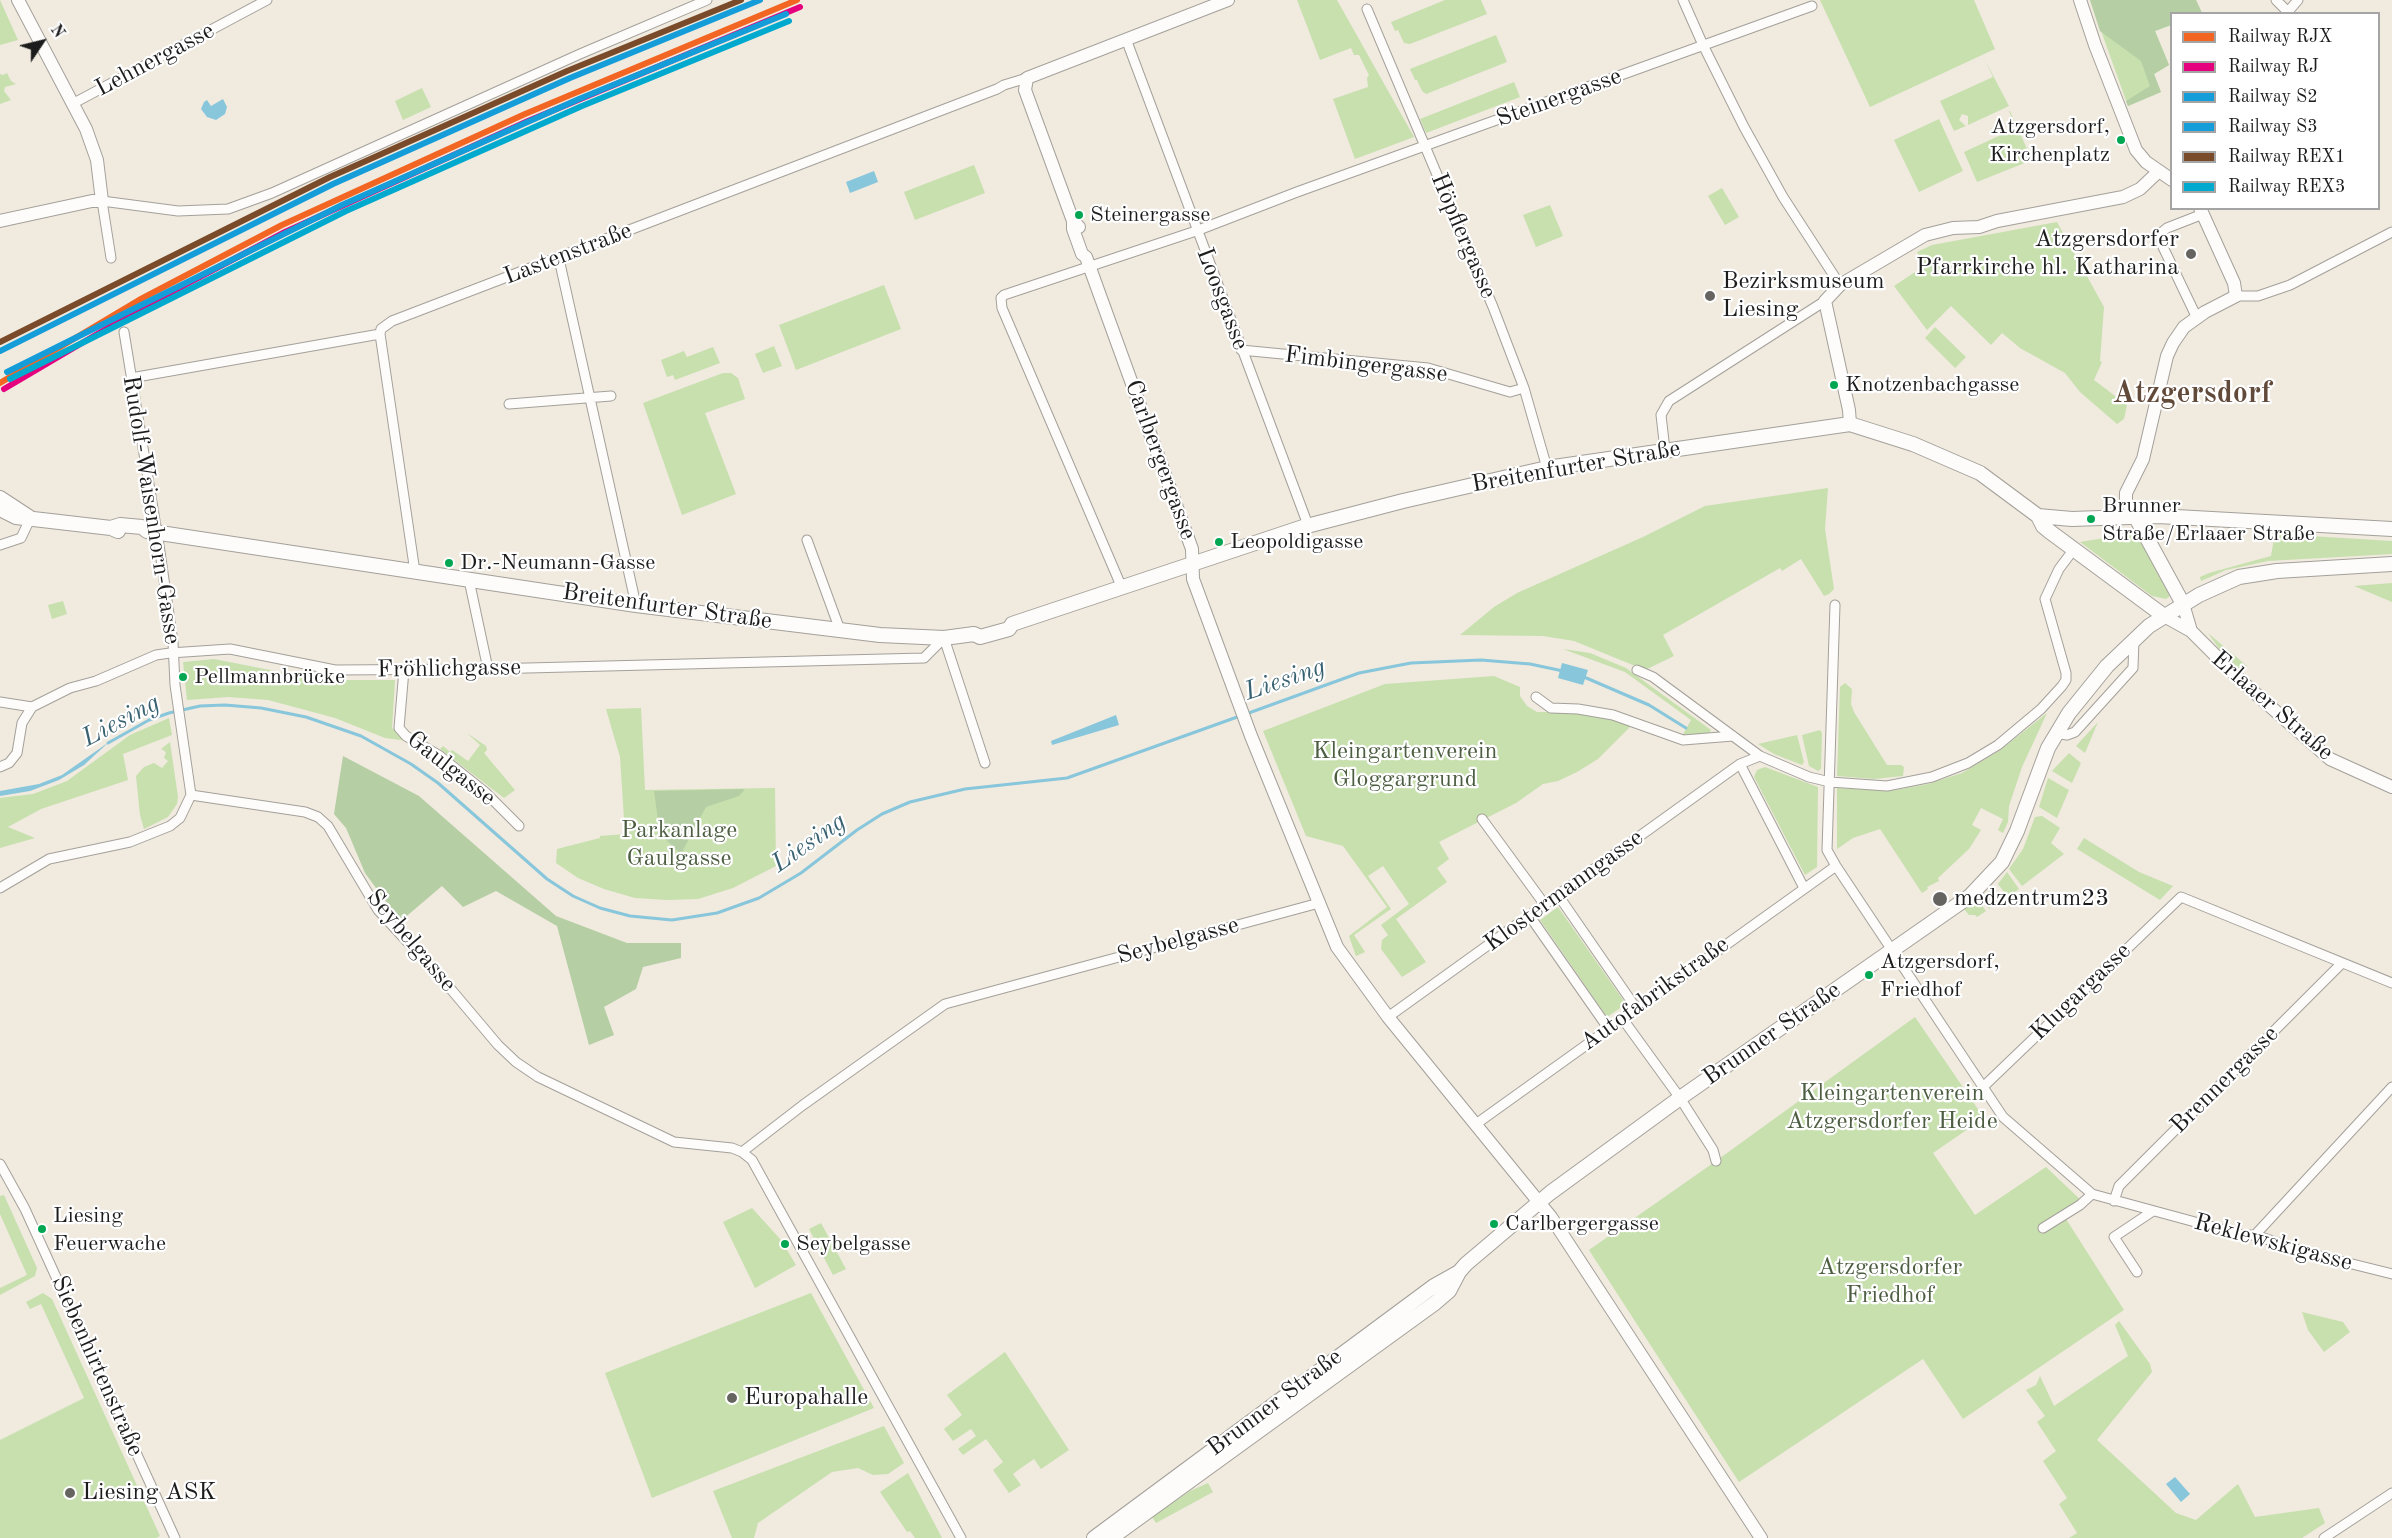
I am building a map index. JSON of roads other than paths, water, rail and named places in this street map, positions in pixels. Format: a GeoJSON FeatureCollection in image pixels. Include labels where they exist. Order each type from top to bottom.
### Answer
{"type":"FeatureCollection","features":[{"type":"Feature","properties":{"kind":"main road","name":"Breitenfurter Straße"},"geometry":{"type":"LineString","coordinates":[[0,509],[16,517],[111,528],[132,534],[152,532],[636,605],[880,635],[944,638],[974,634],[978,629],[1006,622],[1012,624],[1308,525],[1547,468],[1850,423],[1906,441],[1980,473],[2038,516],[2043,526],[2164,616]]}},
{"type":"Feature","properties":{"kind":"main road","name":"Breitenfurter Straße"},"geometry":{"type":"LineString","coordinates":[[0,498],[30,519]]}},
{"type":"Feature","properties":{"kind":"main road"},"geometry":{"type":"LineString","coordinates":[[2038,516],[2072,519],[2135,516],[2392,529]]}},
{"type":"Feature","properties":{"kind":"main road"},"geometry":{"type":"LineString","coordinates":[[2135,516],[2183,604]]}},
{"type":"Feature","properties":{"kind":"main road"},"geometry":{"type":"LineString","coordinates":[[2071,547],[2064,529],[2072,519]]}},
{"type":"Feature","properties":{"kind":"main road","name":"Brunner Straße"},"geometry":{"type":"LineString","coordinates":[[1094,1538],[1434,1286],[1459,1272],[1540,1202],[1680,1098],[1970,896],[1996,870],[2017,831],[2037,771],[2056,733],[2077,701],[2134,639],[2164,616],[2212,588],[2253,574],[2392,564]]}},
{"type":"Feature","properties":{"kind":"main road","name":"Brunner Straße"},"geometry":{"type":"LineString","coordinates":[[1112,1538],[1435,1303],[1449,1291],[1459,1272]]}},
{"type":"Feature","properties":{"kind":"street"},"geometry":{"type":"LineString","coordinates":[[18,0],[86,129],[97,160],[111,258]]}},
{"type":"Feature","properties":{"kind":"street","name":"Lehnergasse"},"geometry":{"type":"LineString","coordinates":[[74,103],[267,0]]}},
{"type":"Feature","properties":{"kind":"street"},"geometry":{"type":"LineString","coordinates":[[0,221],[92,201],[178,211],[228,208],[272,193],[580,54],[707,0]]}},
{"type":"Feature","properties":{"kind":"street","name":"Lastenstraße"},"geometry":{"type":"LineString","coordinates":[[131,378],[380,333],[381,329],[392,321],[559,259],[997,89],[1005,89],[1022,83],[1027,78],[1228,0]]}},
{"type":"Feature","properties":{"kind":"street"},"geometry":{"type":"LineString","coordinates":[[1683,0],[1744,127],[1783,197],[1840,285]]}},
{"type":"Feature","properties":{"kind":"street"},"geometry":{"type":"LineString","coordinates":[[2080,0],[2136,150],[2146,162],[2170,179]]}},
{"type":"Feature","properties":{"kind":"street"},"geometry":{"type":"LineString","coordinates":[[2276,0],[2286,12]]}},
{"type":"Feature","properties":{"kind":"street"},"geometry":{"type":"LineString","coordinates":[[2288,12],[2298,0]]}},
{"type":"Feature","properties":{"kind":"street","name":"Steinergasse"},"geometry":{"type":"LineString","coordinates":[[1122,588],[1002,308],[1001,298],[1009,293],[1056,278],[1088,262],[1196,231],[1812,6]]}},
{"type":"Feature","properties":{"kind":"street","name":"Höpflergasse"},"geometry":{"type":"LineString","coordinates":[[1367,9],[1524,388],[1547,468]]}},
{"type":"Feature","properties":{"kind":"street","name":"Loosgasse"},"geometry":{"type":"LineString","coordinates":[[1126,39],[1308,525]]}},
{"type":"Feature","properties":{"kind":"street","name":"Carlbergergasse"},"geometry":{"type":"LineString","coordinates":[[1027,78],[1025,90],[1073,222],[1074,232],[1082,254],[1088,262],[1190,542],[1193,579],[1250,731],[1319,903]]}},
{"type":"Feature","properties":{"kind":"street"},"geometry":{"type":"LineString","coordinates":[[1665,450],[1661,415],[1669,401],[1826,301],[1840,285],[1925,235],[1953,228],[1979,227],[1997,221],[2123,197],[2140,189],[2158,172]]}},
{"type":"Feature","properties":{"kind":"street"},"geometry":{"type":"LineString","coordinates":[[2197,318],[2163,247],[2162,232],[2168,228],[2202,211],[2234,283],[2236,296]]}},
{"type":"Feature","properties":{"kind":"street"},"geometry":{"type":"LineString","coordinates":[[2135,516],[2127,501],[2126,493],[2144,459],[2167,356],[2184,327],[2236,296],[2258,296],[2290,285],[2392,232]]}},
{"type":"Feature","properties":{"kind":"street"},"geometry":{"type":"LineString","coordinates":[[559,259],[636,605]]}},
{"type":"Feature","properties":{"kind":"street"},"geometry":{"type":"LineString","coordinates":[[1826,301],[1850,423]]}},
{"type":"Feature","properties":{"kind":"street","name":"Rudolf-Waisenhorn-Gasse"},"geometry":{"type":"LineString","coordinates":[[124,332],[152,532],[173,652],[191,795]]}},
{"type":"Feature","properties":{"kind":"street"},"geometry":{"type":"LineString","coordinates":[[380,333],[415,572]]}},
{"type":"Feature","properties":{"kind":"street","name":"Fimbingergasse"},"geometry":{"type":"LineString","coordinates":[[1241,350],[1428,368],[1510,392],[1524,388]]}},
{"type":"Feature","properties":{"kind":"street"},"geometry":{"type":"LineString","coordinates":[[509,404],[612,396]]}},
{"type":"Feature","properties":{"kind":"street"},"geometry":{"type":"LineString","coordinates":[[0,544],[21,538],[30,519]]}},
{"type":"Feature","properties":{"kind":"street"},"geometry":{"type":"LineString","coordinates":[[807,540],[840,630]]}},
{"type":"Feature","properties":{"kind":"street"},"geometry":{"type":"LineString","coordinates":[[1637,670],[1653,677],[1760,756],[1809,777],[1830,782],[1887,786],[1950,772],[1998,745],[2041,709],[2066,680],[2045,599],[2071,547]]}},
{"type":"Feature","properties":{"kind":"street"},"geometry":{"type":"LineString","coordinates":[[469,580],[488,669]]}},
{"type":"Feature","properties":{"kind":"street"},"geometry":{"type":"LineString","coordinates":[[2183,604],[2191,631]]}},
{"type":"Feature","properties":{"kind":"street"},"geometry":{"type":"LineString","coordinates":[[1830,782],[1835,605]]}},
{"type":"Feature","properties":{"kind":"street"},"geometry":{"type":"LineString","coordinates":[[2164,616],[2191,631]]}},
{"type":"Feature","properties":{"kind":"street","name":"Erlaaer Straße"},"geometry":{"type":"LineString","coordinates":[[2191,631],[2204,647],[2313,746],[2341,765],[2392,787]]}},
{"type":"Feature","properties":{"kind":"street"},"geometry":{"type":"LineString","coordinates":[[944,638],[985,762]]}},
{"type":"Feature","properties":{"kind":"street","name":"Fröhlichgasse"},"geometry":{"type":"LineString","coordinates":[[32,707],[70,688],[96,681],[156,655],[173,652],[230,649],[335,670],[488,669],[924,658],[944,638]]}},
{"type":"Feature","properties":{"kind":"street"},"geometry":{"type":"LineString","coordinates":[[2056,733],[2067,735],[2075,732],[2133,668],[2134,639]]}},
{"type":"Feature","properties":{"kind":"street","name":"Gaulgasse"},"geometry":{"type":"LineString","coordinates":[[404,670],[399,728],[406,736],[440,756],[476,785],[519,825]]}},
{"type":"Feature","properties":{"kind":"street"},"geometry":{"type":"LineString","coordinates":[[1536,697],[1551,708],[1578,709],[1613,715],[1683,740],[1733,736]]}},
{"type":"Feature","properties":{"kind":"street"},"geometry":{"type":"LineString","coordinates":[[0,702],[32,707],[22,723],[17,753],[9,763],[0,767]]}},
{"type":"Feature","properties":{"kind":"street","name":"Klostermanngasse"},"geometry":{"type":"LineString","coordinates":[[1388,1017],[1740,764],[1760,756]]}},
{"type":"Feature","properties":{"kind":"street"},"geometry":{"type":"LineString","coordinates":[[1740,764],[1804,888]]}},
{"type":"Feature","properties":{"kind":"street","name":"Reklewskigasse"},"geometry":{"type":"LineString","coordinates":[[1830,782],[1827,850],[1891,951],[2002,1117],[2092,1194],[2243,1235],[2255,1235],[2304,1252],[2392,1274]]}},
{"type":"Feature","properties":{"kind":"street"},"geometry":{"type":"LineString","coordinates":[[0,888],[49,859],[130,842],[170,826],[180,818],[191,795]]}},
{"type":"Feature","properties":{"kind":"street","name":"Seybelgasse"},"geometry":{"type":"LineString","coordinates":[[191,795],[305,812],[318,818],[328,826],[378,910],[449,987],[498,1045],[516,1062],[538,1077],[674,1142],[732,1148],[742,1152],[803,1105],[945,1004],[1319,903]]}},
{"type":"Feature","properties":{"kind":"street"},"geometry":{"type":"LineString","coordinates":[[1482,819],[1545,906]]}},
{"type":"Feature","properties":{"kind":"street","name":"Autofabrikstraße"},"geometry":{"type":"LineString","coordinates":[[1476,1124],[1836,866]]}},
{"type":"Feature","properties":{"kind":"street"},"geometry":{"type":"LineString","coordinates":[[1558,895],[1636,1008]]}},
{"type":"Feature","properties":{"kind":"street","name":"Klugargasse"},"geometry":{"type":"LineString","coordinates":[[1982,1088],[2181,897],[2342,963]]}},
{"type":"Feature","properties":{"kind":"street"},"geometry":{"type":"LineString","coordinates":[[1319,903],[1337,947],[1388,1017],[1540,1202],[1761,1538]]}},
{"type":"Feature","properties":{"kind":"street"},"geometry":{"type":"LineString","coordinates":[[1530,915],[1608,1028]]}},
{"type":"Feature","properties":{"kind":"street"},"geometry":{"type":"LineString","coordinates":[[2342,963],[2392,983]]}},
{"type":"Feature","properties":{"kind":"street","name":"Brennergasse"},"geometry":{"type":"LineString","coordinates":[[2114,1201],[2119,1186],[2342,963]]}},
{"type":"Feature","properties":{"kind":"street"},"geometry":{"type":"LineString","coordinates":[[1622,1018],[1680,1098],[1713,1150],[1716,1161]]}},
{"type":"Feature","properties":{"kind":"street"},"geometry":{"type":"LineString","coordinates":[[2255,1235],[2392,1087]]}},
{"type":"Feature","properties":{"kind":"street"},"geometry":{"type":"LineString","coordinates":[[742,1152],[752,1160],[961,1538]]}},
{"type":"Feature","properties":{"kind":"street","name":"Siebenhirtenstraße"},"geometry":{"type":"LineString","coordinates":[[0,1164],[29,1217],[175,1538]]}},
{"type":"Feature","properties":{"kind":"street"},"geometry":{"type":"LineString","coordinates":[[2043,1228],[2080,1205],[2092,1194]]}},
{"type":"Feature","properties":{"kind":"street"},"geometry":{"type":"LineString","coordinates":[[2137,1272],[2114,1237],[2153,1211]]}},
{"type":"Feature","properties":{"kind":"street"},"geometry":{"type":"LineString","coordinates":[[2324,1538],[2392,1493]]}},
{"type":"Feature","properties":{"kind":"water"},"geometry":{"type":"Polygon","coordinates":[[[223,99],[227,107],[225,114],[216,120],[207,117],[201,109],[207,100],[211,106],[223,99]]]}},
{"type":"Feature","properties":{"kind":"water"},"geometry":{"type":"Polygon","coordinates":[[[874,171],[878,182],[850,193],[846,182],[874,171]]]}},
{"type":"Feature","properties":{"kind":"water"},"geometry":{"type":"Polygon","coordinates":[[[1562,663],[1588,670],[1583,685],[1558,678],[1562,663]]]}},
{"type":"Feature","properties":{"kind":"water"},"geometry":{"type":"Polygon","coordinates":[[[1116,715],[1119,725],[1052,745],[1051,741],[1116,715]]]}},
{"type":"Feature","properties":{"kind":"water"},"geometry":{"type":"Polygon","coordinates":[[[109,742],[84,765],[59,780],[30,791],[0,796],[0,791],[39,784],[62,775],[109,742]]]}},
{"type":"Feature","properties":{"kind":"water"},"geometry":{"type":"Polygon","coordinates":[[[2175,1477],[2190,1494],[2181,1502],[2166,1484],[2175,1477]]]}},
{"type":"Feature","properties":{"kind":"waterway","name":"Liesing"},"geometry":{"type":"LineString","coordinates":[[1246,714],[1359,673],[1411,663],[1481,660],[1530,664],[1563,671]]}},
{"type":"Feature","properties":{"kind":"waterway","name":"Liesing"},"geometry":{"type":"LineString","coordinates":[[1584,677],[1649,705],[1686,728]]}},
{"type":"Feature","properties":{"kind":"waterway","name":"Liesing"},"geometry":{"type":"LineString","coordinates":[[108,743],[149,720],[200,706],[225,705],[261,708],[306,717],[361,736],[411,764],[438,783],[547,879],[573,896],[600,908],[630,916],[672,920],[717,913],[759,898],[801,873],[882,814],[910,802],[965,789],[1067,778],[1240,716]]}},
{"type":"Feature","properties":{"kind":"rail line","name":"REX1"},"geometry":{"type":"LineString","coordinates":[[0,342],[330,177],[567,71],[741,0]]}},
{"type":"Feature","properties":{"kind":"rail line","name":"S2"},"geometry":{"type":"LineString","coordinates":[[0,351],[333,184],[570,78],[760,0]]}},
{"type":"Feature","properties":{"kind":"rail line","name":"RJX"},"geometry":{"type":"LineString","coordinates":[[0,383],[139,300],[282,225],[525,114],[797,0]]}},
{"type":"Feature","properties":{"kind":"rail line","name":"RJ"},"geometry":{"type":"LineString","coordinates":[[4,389],[143,307],[285,232],[528,121],[800,7]]}},
{"type":"Feature","properties":{"kind":"rail line","name":"S3"},"geometry":{"type":"LineString","coordinates":[[7,372],[342,205],[579,99],[786,14]]}},
{"type":"Feature","properties":{"kind":"rail line","name":"REX3"},"geometry":{"type":"LineString","coordinates":[[10,379],[346,211],[582,106],[789,21]]}},
{"type":"Feature","properties":{"kind":"place","name":"Atzgersdorf, Kirchenplatz"},"geometry":{"type":"Point","coordinates":[2121,140]}},
{"type":"Feature","properties":{"kind":"place","name":"Steinergasse"},"geometry":{"type":"Point","coordinates":[1079,215]}},
{"type":"Feature","properties":{"kind":"place","name":"Atzgersdorfer Pfarrkirche hl. Katharina"},"geometry":{"type":"Point","coordinates":[2191,254]}},
{"type":"Feature","properties":{"kind":"place","name":"Bezirksmuseum Liesing"},"geometry":{"type":"Point","coordinates":[1710,296]}},
{"type":"Feature","properties":{"kind":"place","name":"Knotzenbachgasse"},"geometry":{"type":"Point","coordinates":[1834,385]}},
{"type":"Feature","properties":{"kind":"place","name":"Brunner Straße/Erlaaer Straße"},"geometry":{"type":"Point","coordinates":[2091,519]}},
{"type":"Feature","properties":{"kind":"place","name":"Leopoldigasse"},"geometry":{"type":"Point","coordinates":[1219,542]}},
{"type":"Feature","properties":{"kind":"place","name":"Dr.-Neumann-Gasse"},"geometry":{"type":"Point","coordinates":[449,563]}},
{"type":"Feature","properties":{"kind":"place","name":"Pellmannbrücke"},"geometry":{"type":"Point","coordinates":[183,677]}},
{"type":"Feature","properties":{"kind":"place","name":"medzentrum23"},"geometry":{"type":"Point","coordinates":[1940,899]}},
{"type":"Feature","properties":{"kind":"place","name":"Atzgersdorf, Friedhof"},"geometry":{"type":"Point","coordinates":[1869,975]}},
{"type":"Feature","properties":{"kind":"place","name":"Carlbergergasse"},"geometry":{"type":"Point","coordinates":[1494,1224]}},
{"type":"Feature","properties":{"kind":"place","name":"Liesing Feuerwache"},"geometry":{"type":"Point","coordinates":[42,1229]}},
{"type":"Feature","properties":{"kind":"place","name":"Seybelgasse"},"geometry":{"type":"Point","coordinates":[785,1244]}},
{"type":"Feature","properties":{"kind":"place","name":"Europahalle"},"geometry":{"type":"Point","coordinates":[732,1398]}},
{"type":"Feature","properties":{"kind":"place","name":"Liesing ASK"},"geometry":{"type":"Point","coordinates":[70,1493]}},
{"type":"Feature","properties":{"kind":"district","name":"Atzgersdorf"},"geometry":{"type":"Point","coordinates":[2192,394]}},
{"type":"Feature","properties":{"kind":"park label","name":"Kleingartenverein Gloggargrund"},"geometry":{"type":"Point","coordinates":[1405,766]}},
{"type":"Feature","properties":{"kind":"park label","name":"Parkanlage Gaulgasse"},"geometry":{"type":"Point","coordinates":[679,845]}},
{"type":"Feature","properties":{"kind":"park label","name":"Kleingartenverein Atzgersdorfer Heide"},"geometry":{"type":"Point","coordinates":[1892,1108]}},
{"type":"Feature","properties":{"kind":"park label","name":"Atzgersdorfer Friedhof"},"geometry":{"type":"Point","coordinates":[1890,1282]}}]}
